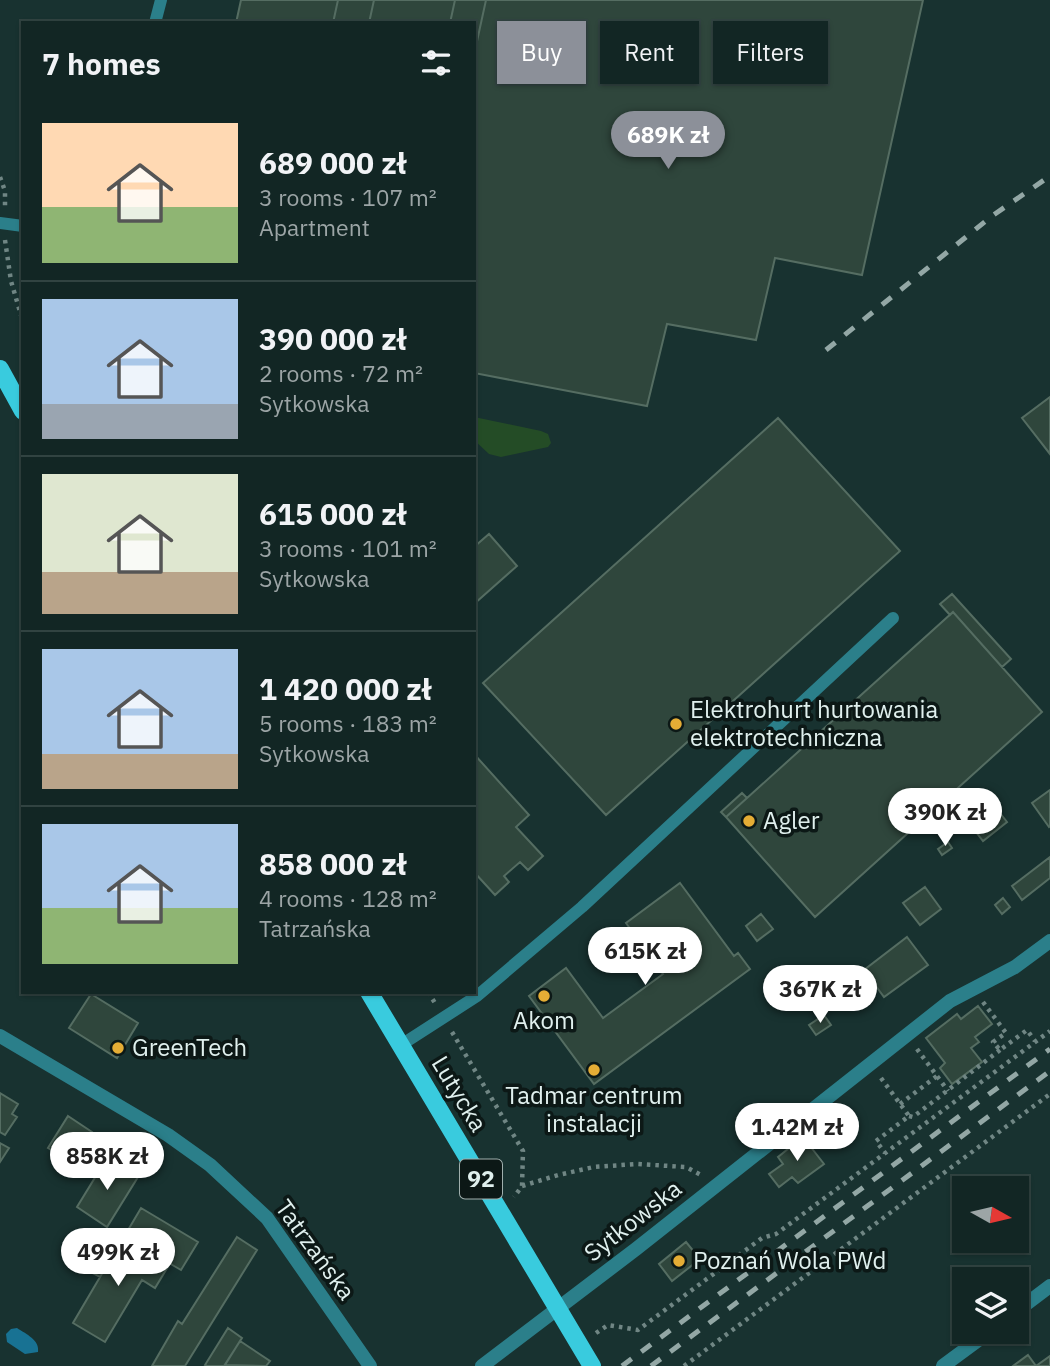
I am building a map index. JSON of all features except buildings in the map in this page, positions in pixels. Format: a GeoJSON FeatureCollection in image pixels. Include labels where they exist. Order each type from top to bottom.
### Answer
{"type":"FeatureCollection","features":[{"type":"Feature","properties":{"kind":"main road"},"geometry":{"type":"LineString","coordinates":[[0,369],[21,407]]}},
{"type":"Feature","properties":{"kind":"main road","name":"Lutycka"},"geometry":{"type":"LineString","coordinates":[[370,994],[592,1366]]}},
{"type":"Feature","properties":{"kind":"street","name":"Sytkowska"},"geometry":{"type":"LineString","coordinates":[[482,1366],[950,1001],[1015,967],[1050,941]]}},
{"type":"Feature","properties":{"kind":"street","name":"Tatrzańska"},"geometry":{"type":"LineString","coordinates":[[0,1036],[168,1135],[210,1165],[267,1218],[370,1366]]}},
{"type":"Feature","properties":{"kind":"street"},"geometry":{"type":"LineString","coordinates":[[1029,1302],[1050,1286]]}},
{"type":"Feature","properties":{"kind":"street"},"geometry":{"type":"LineString","coordinates":[[943,1366],[973,1344]]}},
{"type":"Feature","properties":{"kind":"lane"},"geometry":{"type":"LineString","coordinates":[[156,21],[161,0]]}},
{"type":"Feature","properties":{"kind":"lane"},"geometry":{"type":"LineString","coordinates":[[1,222],[21,226]]}},
{"type":"Feature","properties":{"kind":"lane"},"geometry":{"type":"LineString","coordinates":[[401,1045],[477,996],[582,907],[893,618]]}},
{"type":"Feature","properties":{"kind":"path"},"geometry":{"type":"LineString","coordinates":[[0,177],[5,191],[1,222],[11,281],[21,315]]}},
{"type":"Feature","properties":{"kind":"path"},"geometry":{"type":"LineString","coordinates":[[971,988],[1006,1033],[993,1042],[1000,1050]]}},
{"type":"Feature","properties":{"kind":"path"},"geometry":{"type":"LineString","coordinates":[[429,994],[523,1151],[522,1186],[514,1197],[520,1208]]}},
{"type":"Feature","properties":{"kind":"path"},"geometry":{"type":"LineString","coordinates":[[885,1153],[876,1141],[909,1116],[913,1117],[1027,1030],[1035,1041]]}},
{"type":"Feature","properties":{"kind":"path"},"geometry":{"type":"LineString","coordinates":[[592,1328],[595,1333],[608,1325],[638,1329],[762,1238],[776,1234],[1050,1031]]}},
{"type":"Feature","properties":{"kind":"path"},"geometry":{"type":"LineString","coordinates":[[906,1034],[948,1091]]}},
{"type":"Feature","properties":{"kind":"path"},"geometry":{"type":"LineString","coordinates":[[870,1063],[909,1116]]}},
{"type":"Feature","properties":{"kind":"path"},"geometry":{"type":"LineString","coordinates":[[900,1104],[937,1076]]}},
{"type":"Feature","properties":{"kind":"path"},"geometry":{"type":"LineString","coordinates":[[684,1366],[1050,1094]]}},
{"type":"Feature","properties":{"kind":"path"},"geometry":{"type":"LineString","coordinates":[[522,1186],[594,1167],[637,1164],[687,1167],[717,1184]]}},
{"type":"Feature","properties":{"kind":"green space"},"geometry":{"type":"Polygon","coordinates":[[[476,417],[541,431],[548,434],[551,443],[548,447],[501,457],[489,454],[476,442],[476,417]]]}},
{"type":"Feature","properties":{"kind":"water"},"geometry":{"type":"Polygon","coordinates":[[[17,1328],[35,1341],[38,1352],[25,1354],[7,1342],[6,1334],[17,1328]]]}},
{"type":"Feature","properties":{"kind":"railway"},"geometry":{"type":"LineString","coordinates":[[826,350],[992,216],[1050,176]]}},
{"type":"Feature","properties":{"kind":"railway"},"geometry":{"type":"LineString","coordinates":[[622,1366],[1050,1049]]}},
{"type":"Feature","properties":{"kind":"railway"},"geometry":{"type":"LineString","coordinates":[[651,1366],[1050,1071]]}},
{"type":"Feature","properties":{"kind":"place","name":"Elektrohurt hurtowania elektrotechniczna"},"geometry":{"type":"Point","coordinates":[676,724]}},
{"type":"Feature","properties":{"kind":"place","name":"Agler"},"geometry":{"type":"Point","coordinates":[749,821]}},
{"type":"Feature","properties":{"kind":"place","name":"Akom"},"geometry":{"type":"Point","coordinates":[544,996]}},
{"type":"Feature","properties":{"kind":"place","name":"GreenTech"},"geometry":{"type":"Point","coordinates":[118,1048]}},
{"type":"Feature","properties":{"kind":"place","name":"Tadmar centrum instalacji"},"geometry":{"type":"Point","coordinates":[594,1070]}},
{"type":"Feature","properties":{"kind":"place","name":"Poznań Wola PWd"},"geometry":{"type":"Point","coordinates":[679,1261]}}]}
